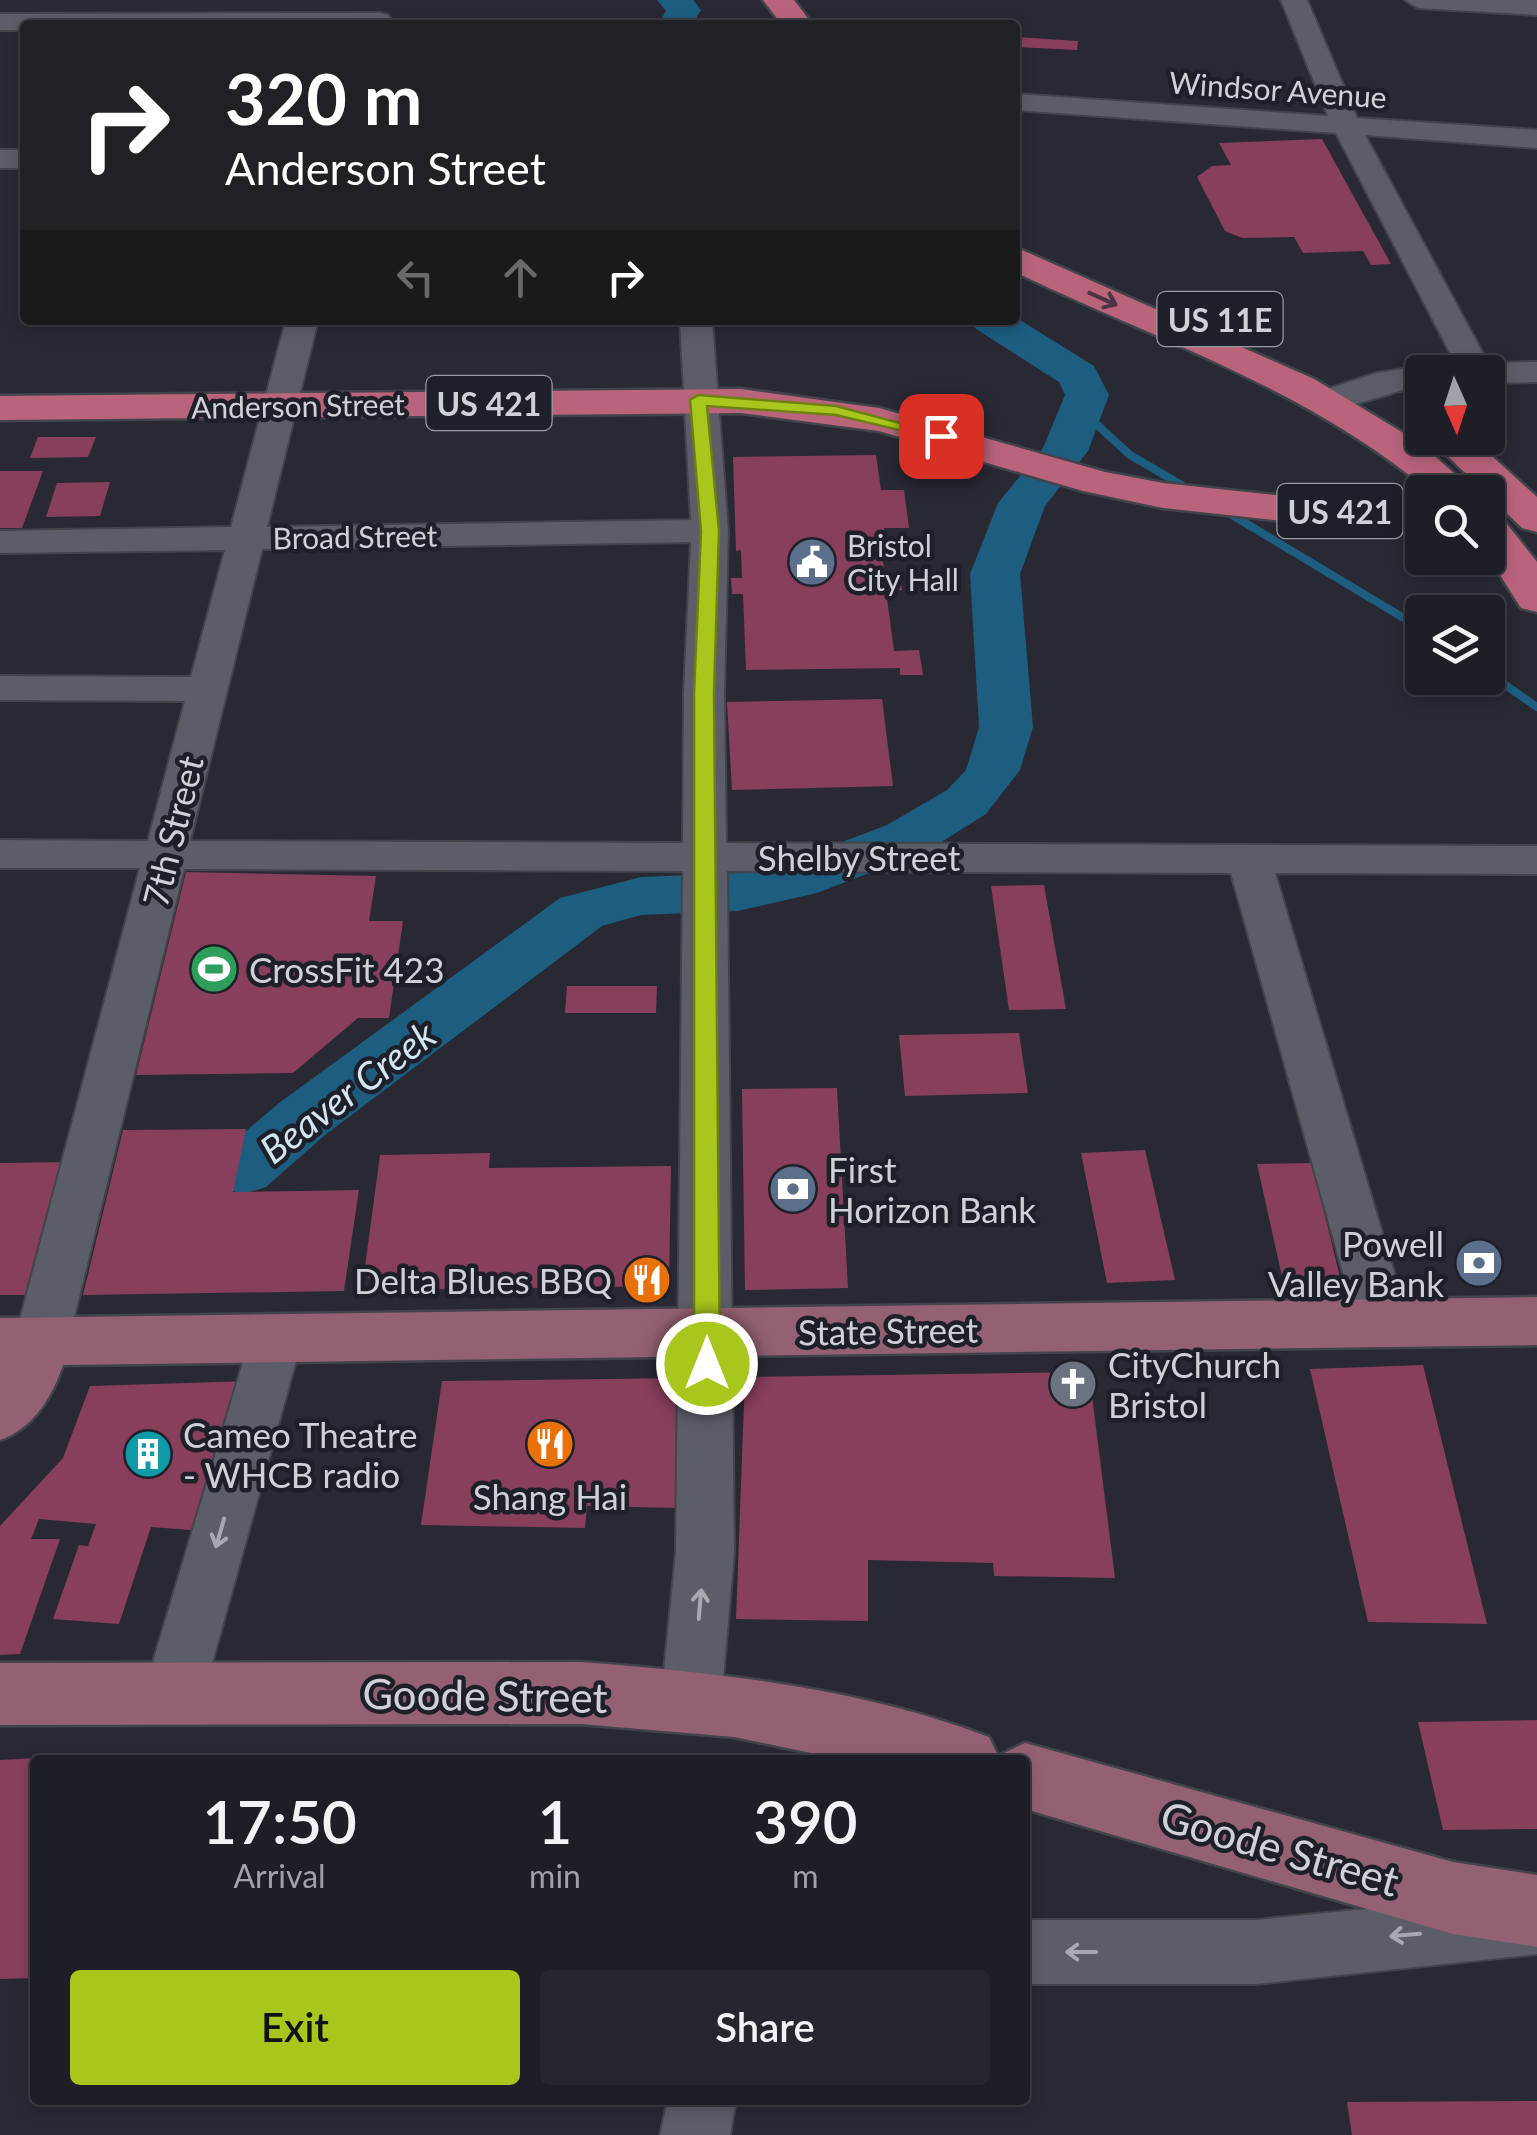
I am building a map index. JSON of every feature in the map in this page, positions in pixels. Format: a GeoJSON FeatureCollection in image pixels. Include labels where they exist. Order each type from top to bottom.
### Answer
{"type":"FeatureCollection","features":[{"type":"Feature","properties":{"kind":"highway"},"geometry":{"type":"LineString","coordinates":[[778,0],[794,20]]}},
{"type":"Feature","properties":{"kind":"highway","name":"US 11E"},"geometry":{"type":"LineString","coordinates":[[1020,226],[1405,403]]}},
{"type":"Feature","properties":{"kind":"highway","name":"US 11E"},"geometry":{"type":"LineString","coordinates":[[1020,260],[1327,400],[1433,475]]}},
{"type":"Feature","properties":{"kind":"highway","name":"Anderson Street"},"geometry":{"type":"LineString","coordinates":[[0,408],[698,400],[836,410],[901,424],[1122,488],[1258,508],[1405,511]]}},
{"type":"Feature","properties":{"kind":"highway","name":"US 11E"},"geometry":{"type":"LineString","coordinates":[[1470,455],[1537,519]]}},
{"type":"Feature","properties":{"kind":"highway"},"geometry":{"type":"LineString","coordinates":[[1505,516],[1537,519]]}},
{"type":"Feature","properties":{"kind":"highway"},"geometry":{"type":"LineString","coordinates":[[1505,550],[1537,599]]}},
{"type":"Feature","properties":{"kind":"main road","name":"State Street"},"geometry":{"type":"LineString","coordinates":[[20,1342],[1537,1321]]}},
{"type":"Feature","properties":{"kind":"main road"},"geometry":{"type":"LineString","coordinates":[[0,1414],[28,1376],[20,1342]]}},
{"type":"Feature","properties":{"kind":"main road","name":"Goode Street"},"geometry":{"type":"LineString","coordinates":[[0,1694],[581,1693],[691,1701],[821,1722],[945,1755]]}},
{"type":"Feature","properties":{"kind":"main road","name":"Goode Street"},"geometry":{"type":"LineString","coordinates":[[1030,1777],[1453,1898],[1537,1911]]}},
{"type":"Feature","properties":{"kind":"street"},"geometry":{"type":"LineString","coordinates":[[1294,0],[1346,126],[1467,355]]}},
{"type":"Feature","properties":{"kind":"street"},"geometry":{"type":"LineString","coordinates":[[1418,0],[1537,7]]}},
{"type":"Feature","properties":{"kind":"street"},"geometry":{"type":"LineString","coordinates":[[109,20],[380,15]]}},
{"type":"Feature","properties":{"kind":"street","name":"Windsor Avenue"},"geometry":{"type":"LineString","coordinates":[[1020,102],[1537,139]]}},
{"type":"Feature","properties":{"kind":"street","name":"7th Street"},"geometry":{"type":"LineString","coordinates":[[20,1342],[166,854],[301,325]]}},
{"type":"Feature","properties":{"kind":"street"},"geometry":{"type":"LineString","coordinates":[[691,1701],[704,1553],[708,1332],[704,694],[710,531],[698,400],[696,325]]}},
{"type":"Feature","properties":{"kind":"street"},"geometry":{"type":"LineString","coordinates":[[1505,373],[1537,372]]}},
{"type":"Feature","properties":{"kind":"street"},"geometry":{"type":"LineString","coordinates":[[1327,400],[1369,386]]}},
{"type":"Feature","properties":{"kind":"street","name":"Broad Street"},"geometry":{"type":"LineString","coordinates":[[0,542],[710,531]]}},
{"type":"Feature","properties":{"kind":"street"},"geometry":{"type":"LineString","coordinates":[[0,688],[208,690]]}},
{"type":"Feature","properties":{"kind":"street","name":"Shelby Street"},"geometry":{"type":"LineString","coordinates":[[0,854],[166,854],[707,882],[841,858],[1537,860]]}},
{"type":"Feature","properties":{"kind":"street"},"geometry":{"type":"LineString","coordinates":[[1249,859],[1384,1324]]}},
{"type":"Feature","properties":{"kind":"street"},"geometry":{"type":"LineString","coordinates":[[174,1692],[276,1338]]}},
{"type":"Feature","properties":{"kind":"street"},"geometry":{"type":"LineString","coordinates":[[1030,1952],[1256,1952],[1537,1924]]}},
{"type":"Feature","properties":{"kind":"building"},"geometry":{"type":"Polygon","coordinates":[[[1020,37],[1078,41],[1077,50],[1020,47],[1020,37]]]}},
{"type":"Feature","properties":{"kind":"building"},"geometry":{"type":"Polygon","coordinates":[[[1322,139],[1391,264],[1371,265],[1363,251],[1303,253],[1294,237],[1242,238],[1225,231],[1197,177],[1212,166],[1231,165],[1219,143],[1322,139]]]}},
{"type":"Feature","properties":{"kind":"building"},"geometry":{"type":"Polygon","coordinates":[[[38,437],[96,437],[88,457],[30,458],[38,437]]]}},
{"type":"Feature","properties":{"kind":"building","name":"Bristol City Hall"},"geometry":{"type":"Polygon","coordinates":[[[876,455],[881,490],[904,490],[909,528],[884,528],[887,547],[881,547],[885,575],[900,574],[902,590],[886,591],[894,651],[919,650],[923,675],[900,675],[900,668],[746,670],[743,594],[732,594],[731,578],[742,578],[741,550],[736,551],[733,457],[876,455]]]}},
{"type":"Feature","properties":{"kind":"building"},"geometry":{"type":"Polygon","coordinates":[[[0,471],[43,471],[22,528],[0,528],[0,471]]]}},
{"type":"Feature","properties":{"kind":"building"},"geometry":{"type":"Polygon","coordinates":[[[110,482],[100,516],[46,517],[57,483],[110,482]]]}},
{"type":"Feature","properties":{"kind":"building"},"geometry":{"type":"Polygon","coordinates":[[[882,699],[893,786],[732,790],[727,702],[882,699]]]}},
{"type":"Feature","properties":{"kind":"building"},"geometry":{"type":"Polygon","coordinates":[[[186,872],[376,876],[369,921],[403,921],[389,1018],[358,1018],[293,1073],[136,1075],[186,872]]]}},
{"type":"Feature","properties":{"kind":"building"},"geometry":{"type":"Polygon","coordinates":[[[1044,885],[1066,1009],[1009,1010],[991,886],[1044,885]]]}},
{"type":"Feature","properties":{"kind":"building"},"geometry":{"type":"Polygon","coordinates":[[[567,986],[657,986],[656,1013],[565,1013],[567,986]]]}},
{"type":"Feature","properties":{"kind":"building"},"geometry":{"type":"Polygon","coordinates":[[[1019,1033],[1028,1093],[905,1096],[899,1035],[1019,1033]]]}},
{"type":"Feature","properties":{"kind":"building","name":"First Horizon Bank"},"geometry":{"type":"Polygon","coordinates":[[[837,1088],[848,1288],[745,1290],[742,1089],[837,1088]]]}},
{"type":"Feature","properties":{"kind":"building"},"geometry":{"type":"Polygon","coordinates":[[[246,1129],[233,1192],[359,1190],[344,1291],[83,1295],[123,1130],[246,1129]]]}},
{"type":"Feature","properties":{"kind":"building"},"geometry":{"type":"Polygon","coordinates":[[[1145,1150],[1175,1280],[1107,1283],[1081,1153],[1145,1150]]]}},
{"type":"Feature","properties":{"kind":"building"},"geometry":{"type":"Polygon","coordinates":[[[490,1153],[489,1168],[671,1166],[669,1286],[384,1290],[364,1274],[380,1155],[490,1153]]]}},
{"type":"Feature","properties":{"kind":"building"},"geometry":{"type":"Polygon","coordinates":[[[68,1162],[33,1295],[0,1295],[0,1163],[68,1162]]]}},
{"type":"Feature","properties":{"kind":"building"},"geometry":{"type":"Polygon","coordinates":[[[1312,1163],[1341,1281],[1283,1281],[1257,1164],[1312,1163]]]}},
{"type":"Feature","properties":{"kind":"building"},"geometry":{"type":"Polygon","coordinates":[[[1423,1365],[1487,1624],[1368,1622],[1310,1369],[1423,1365]]]}},
{"type":"Feature","properties":{"kind":"building"},"geometry":{"type":"Polygon","coordinates":[[[1089,1372],[1115,1578],[994,1576],[993,1563],[868,1560],[868,1621],[736,1619],[745,1377],[1089,1372]]]}},
{"type":"Feature","properties":{"kind":"building"},"geometry":{"type":"Polygon","coordinates":[[[683,1378],[676,1508],[587,1506],[585,1528],[421,1525],[442,1381],[683,1378]]]}},
{"type":"Feature","properties":{"kind":"building"},"geometry":{"type":"Polygon","coordinates":[[[251,1381],[204,1531],[151,1527],[119,1624],[53,1619],[79,1545],[88,1546],[96,1524],[39,1519],[31,1539],[60,1539],[20,1654],[0,1655],[0,1526],[63,1458],[90,1386],[251,1381]]]}},
{"type":"Feature","properties":{"kind":"building"},"geometry":{"type":"Polygon","coordinates":[[[1537,1720],[1537,1829],[1443,1830],[1418,1722],[1537,1720]]]}},
{"type":"Feature","properties":{"kind":"building"},"geometry":{"type":"Polygon","coordinates":[[[30,1758],[30,1978],[0,1979],[0,1760],[30,1758]]]}},
{"type":"Feature","properties":{"kind":"building"},"geometry":{"type":"Polygon","coordinates":[[[1537,2101],[1537,2135],[1352,2135],[1347,2102],[1537,2101]]]}},
{"type":"Feature","properties":{"kind":"waterway","name":"Beaver Creek"},"geometry":{"type":"LineString","coordinates":[[674,0],[684,10],[678,20]]}},
{"type":"Feature","properties":{"kind":"waterway","name":"Beaver Creek"},"geometry":{"type":"LineString","coordinates":[[243,1170],[302,1119],[581,912],[641,896],[764,888],[833,868],[940,820],[967,802],[985,783],[999,756],[1006,727],[995,574],[1022,503],[1065,451],[1087,395],[1078,375],[999,325]]}},
{"type":"Feature","properties":{"kind":"waterway"},"geometry":{"type":"LineString","coordinates":[[1081,410],[1130,455],[1190,490]]}},
{"type":"Feature","properties":{"kind":"waterway"},"geometry":{"type":"LineString","coordinates":[[1222,509],[1405,619]]}},
{"type":"Feature","properties":{"kind":"waterway"},"geometry":{"type":"LineString","coordinates":[[1505,685],[1537,707]]}},
{"type":"Feature","properties":{"kind":"place","name":"Bristol City Hall"},"geometry":{"type":"Point","coordinates":[812,562]}},
{"type":"Feature","properties":{"kind":"place","name":"CrossFit 423"},"geometry":{"type":"Point","coordinates":[214,969]}},
{"type":"Feature","properties":{"kind":"place","name":"First Horizon Bank"},"geometry":{"type":"Point","coordinates":[793,1189]}},
{"type":"Feature","properties":{"kind":"place","name":"Powell Valley Bank"},"geometry":{"type":"Point","coordinates":[1479,1263]}},
{"type":"Feature","properties":{"kind":"place","name":"Delta Blues BBQ"},"geometry":{"type":"Point","coordinates":[647,1280]}},
{"type":"Feature","properties":{"kind":"place","name":"CityChurch Bristol"},"geometry":{"type":"Point","coordinates":[1073,1384]}},
{"type":"Feature","properties":{"kind":"place","name":"Shang Hai"},"geometry":{"type":"Point","coordinates":[550,1444]}},
{"type":"Feature","properties":{"kind":"place","name":"Cameo Theatre - WHCB radio"},"geometry":{"type":"Point","coordinates":[148,1454]}},
{"type":"Feature","properties":{"kind":"route"},"geometry":{"type":"LineString","coordinates":[[707,1364],[708,857],[704,694],[710,531],[698,400],[836,410],[941,436]]}}]}
